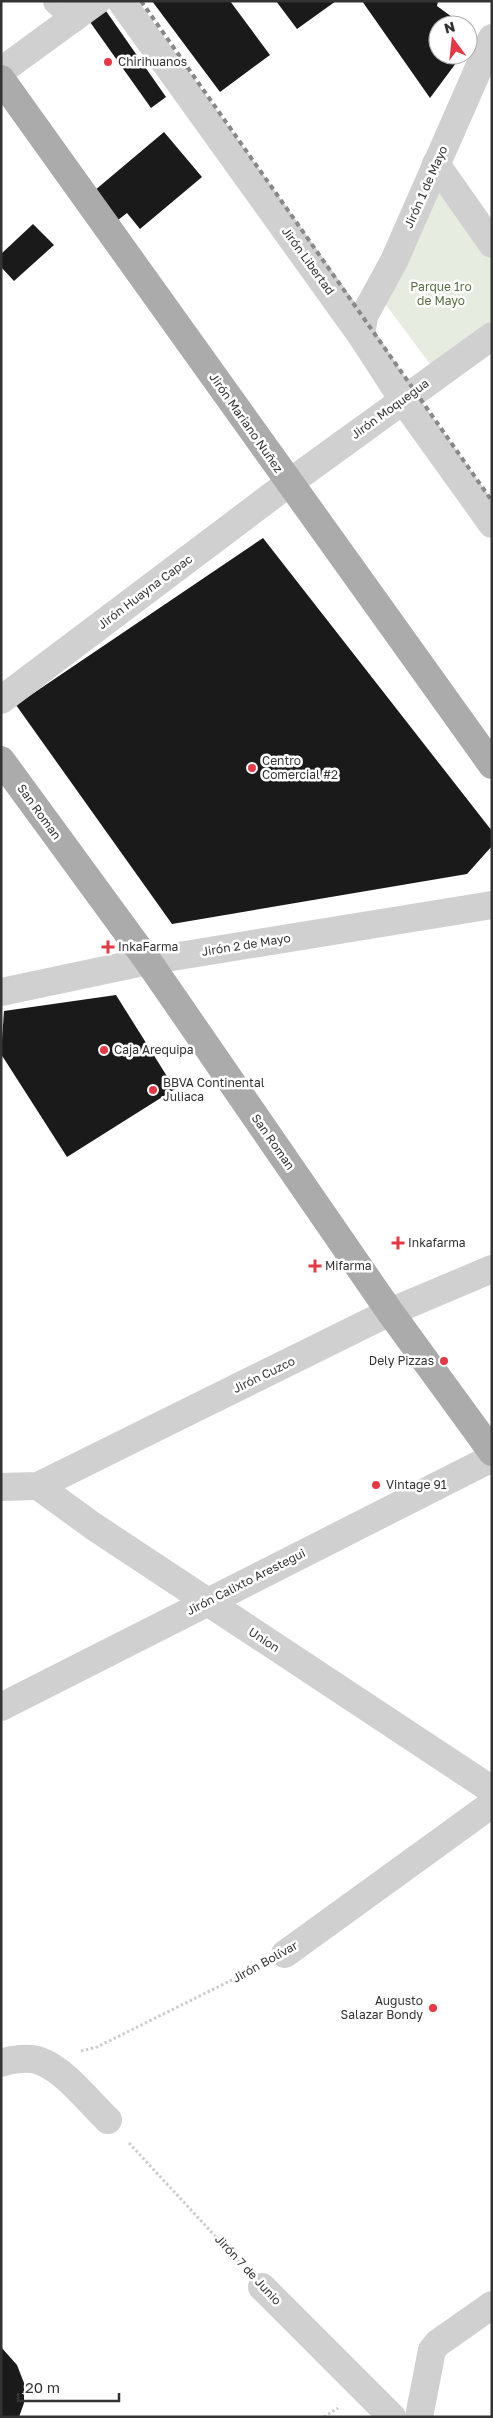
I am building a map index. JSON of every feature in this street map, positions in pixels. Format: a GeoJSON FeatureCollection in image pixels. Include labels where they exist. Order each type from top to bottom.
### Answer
{"type":"FeatureCollection","features":[{"type":"Feature","properties":{"kind":"main road","name":"Jirón Mariano Nuñez"},"geometry":{"type":"LineString","coordinates":[[1,79],[288,483],[492,765]]}},
{"type":"Feature","properties":{"kind":"main road","name":"San Roman"},"geometry":{"type":"LineString","coordinates":[[1,760],[148,962],[390,1312],[492,1452]]}},
{"type":"Feature","properties":{"kind":"street"},"geometry":{"type":"LineString","coordinates":[[1,71],[66,9],[97,1]]}},
{"type":"Feature","properties":{"kind":"street","name":"Jirón Libertad"},"geometry":{"type":"LineString","coordinates":[[121,1],[362,335],[403,400],[492,524]]}},
{"type":"Feature","properties":{"kind":"street","name":"Jirón 1 de Mayo"},"geometry":{"type":"LineString","coordinates":[[362,335],[364,316],[394,262],[492,38]]}},
{"type":"Feature","properties":{"kind":"street"},"geometry":{"type":"LineString","coordinates":[[436,164],[492,244]]}},
{"type":"Feature","properties":{"kind":"street","name":"Jirón Moquegua"},"geometry":{"type":"LineString","coordinates":[[288,483],[492,336]]}},
{"type":"Feature","properties":{"kind":"street","name":"Jirón Huayna Capac"},"geometry":{"type":"LineString","coordinates":[[1,700],[288,483]]}},
{"type":"Feature","properties":{"kind":"street","name":"Jirón 2 de Mayo"},"geometry":{"type":"LineString","coordinates":[[1,992],[148,962],[492,905]]}},
{"type":"Feature","properties":{"kind":"street","name":"Jirón Cuzco"},"geometry":{"type":"LineString","coordinates":[[38,1486],[390,1312],[492,1269]]}},
{"type":"Feature","properties":{"kind":"street","name":"Jirón Calixto Arestegui"},"geometry":{"type":"LineString","coordinates":[[1,1707],[492,1458]]}},
{"type":"Feature","properties":{"kind":"street"},"geometry":{"type":"LineString","coordinates":[[1,1487],[38,1486]]}},
{"type":"Feature","properties":{"kind":"street","name":"Union"},"geometry":{"type":"LineString","coordinates":[[38,1486],[207,1602],[492,1790]]}},
{"type":"Feature","properties":{"kind":"street","name":"Jirón Bolívar"},"geometry":{"type":"LineString","coordinates":[[285,1954],[492,1804]]}},
{"type":"Feature","properties":{"kind":"street"},"geometry":{"type":"LineString","coordinates":[[1,2063],[10,2060],[39,2060],[67,2079],[108,2120]]}},
{"type":"Feature","properties":{"kind":"street","name":"Jirón 7 de Junio"},"geometry":{"type":"LineString","coordinates":[[262,2286],[392,2417]]}},
{"type":"Feature","properties":{"kind":"street"},"geometry":{"type":"LineString","coordinates":[[419,2417],[432,2350],[438,2343],[492,2305]]}},
{"type":"Feature","properties":{"kind":"path","name":"Jirón Bolívar"},"geometry":{"type":"LineString","coordinates":[[39,2060],[97,2047],[285,1954]]}},
{"type":"Feature","properties":{"kind":"path","name":"Jirón 7 de Junio"},"geometry":{"type":"LineString","coordinates":[[108,2120],[262,2286]]}},
{"type":"Feature","properties":{"kind":"green space","name":"Parque 1ro de Mayo"},"geometry":{"type":"Polygon","coordinates":[[[438,176],[492,254],[492,326],[433,368],[383,301],[438,176]]]}},
{"type":"Feature","properties":{"kind":"building"},"geometry":{"type":"Polygon","coordinates":[[[152,1],[230,1],[270,55],[220,92],[152,1]]]}},
{"type":"Feature","properties":{"kind":"building"},"geometry":{"type":"Polygon","coordinates":[[[276,1],[336,1],[297,29],[276,1]]]}},
{"type":"Feature","properties":{"kind":"building"},"geometry":{"type":"Polygon","coordinates":[[[362,1],[438,1],[437,6],[449,15],[428,15],[428,65],[455,65],[430,98],[362,1]]]}},
{"type":"Feature","properties":{"kind":"building"},"geometry":{"type":"Polygon","coordinates":[[[106,11],[166,97],[151,108],[90,22],[106,11]]]}},
{"type":"Feature","properties":{"kind":"building"},"geometry":{"type":"Polygon","coordinates":[[[164,132],[202,177],[140,229],[127,213],[118,220],[94,191],[164,132]]]}},
{"type":"Feature","properties":{"kind":"building"},"geometry":{"type":"Polygon","coordinates":[[[33,224],[54,245],[14,281],[1,267],[1,254],[33,224]]]}},
{"type":"Feature","properties":{"kind":"building","name":"Centro Comercial #2"},"geometry":{"type":"Polygon","coordinates":[[[263,538],[492,831],[492,846],[467,874],[172,924],[16,705],[263,538]]]}},
{"type":"Feature","properties":{"kind":"building"},"geometry":{"type":"Polygon","coordinates":[[[116,995],[175,1089],[67,1157],[1,1054],[4,1011],[116,995]]]}},
{"type":"Feature","properties":{"kind":"building"},"geometry":{"type":"Polygon","coordinates":[[[1,2347],[17,2365],[24,2383],[24,2403],[19,2417],[1,2417],[1,2347]]]}},
{"type":"Feature","properties":{"kind":"railway"},"geometry":{"type":"LineString","coordinates":[[141,1],[492,501]]}},
{"type":"Feature","properties":{"kind":"place","name":"Chirihuanos"},"geometry":{"type":"Point","coordinates":[108,62]}},
{"type":"Feature","properties":{"kind":"place","name":"Centro Comercial #2"},"geometry":{"type":"Point","coordinates":[252,768]}},
{"type":"Feature","properties":{"kind":"place","name":"InkaFarma"},"geometry":{"type":"Point","coordinates":[108,947]}},
{"type":"Feature","properties":{"kind":"place","name":"Caja Arequipa"},"geometry":{"type":"Point","coordinates":[104,1050]}},
{"type":"Feature","properties":{"kind":"place","name":"BBVA Continental Juliaca"},"geometry":{"type":"Point","coordinates":[153,1090]}},
{"type":"Feature","properties":{"kind":"place","name":"Inkafarma"},"geometry":{"type":"Point","coordinates":[398,1243]}},
{"type":"Feature","properties":{"kind":"place","name":"Mifarma"},"geometry":{"type":"Point","coordinates":[315,1266]}},
{"type":"Feature","properties":{"kind":"place","name":"Dely Pizzas"},"geometry":{"type":"Point","coordinates":[444,1361]}},
{"type":"Feature","properties":{"kind":"place","name":"Vintage 91"},"geometry":{"type":"Point","coordinates":[376,1485]}},
{"type":"Feature","properties":{"kind":"place","name":"Augusto Salazar Bondy"},"geometry":{"type":"Point","coordinates":[433,2008]}}]}
